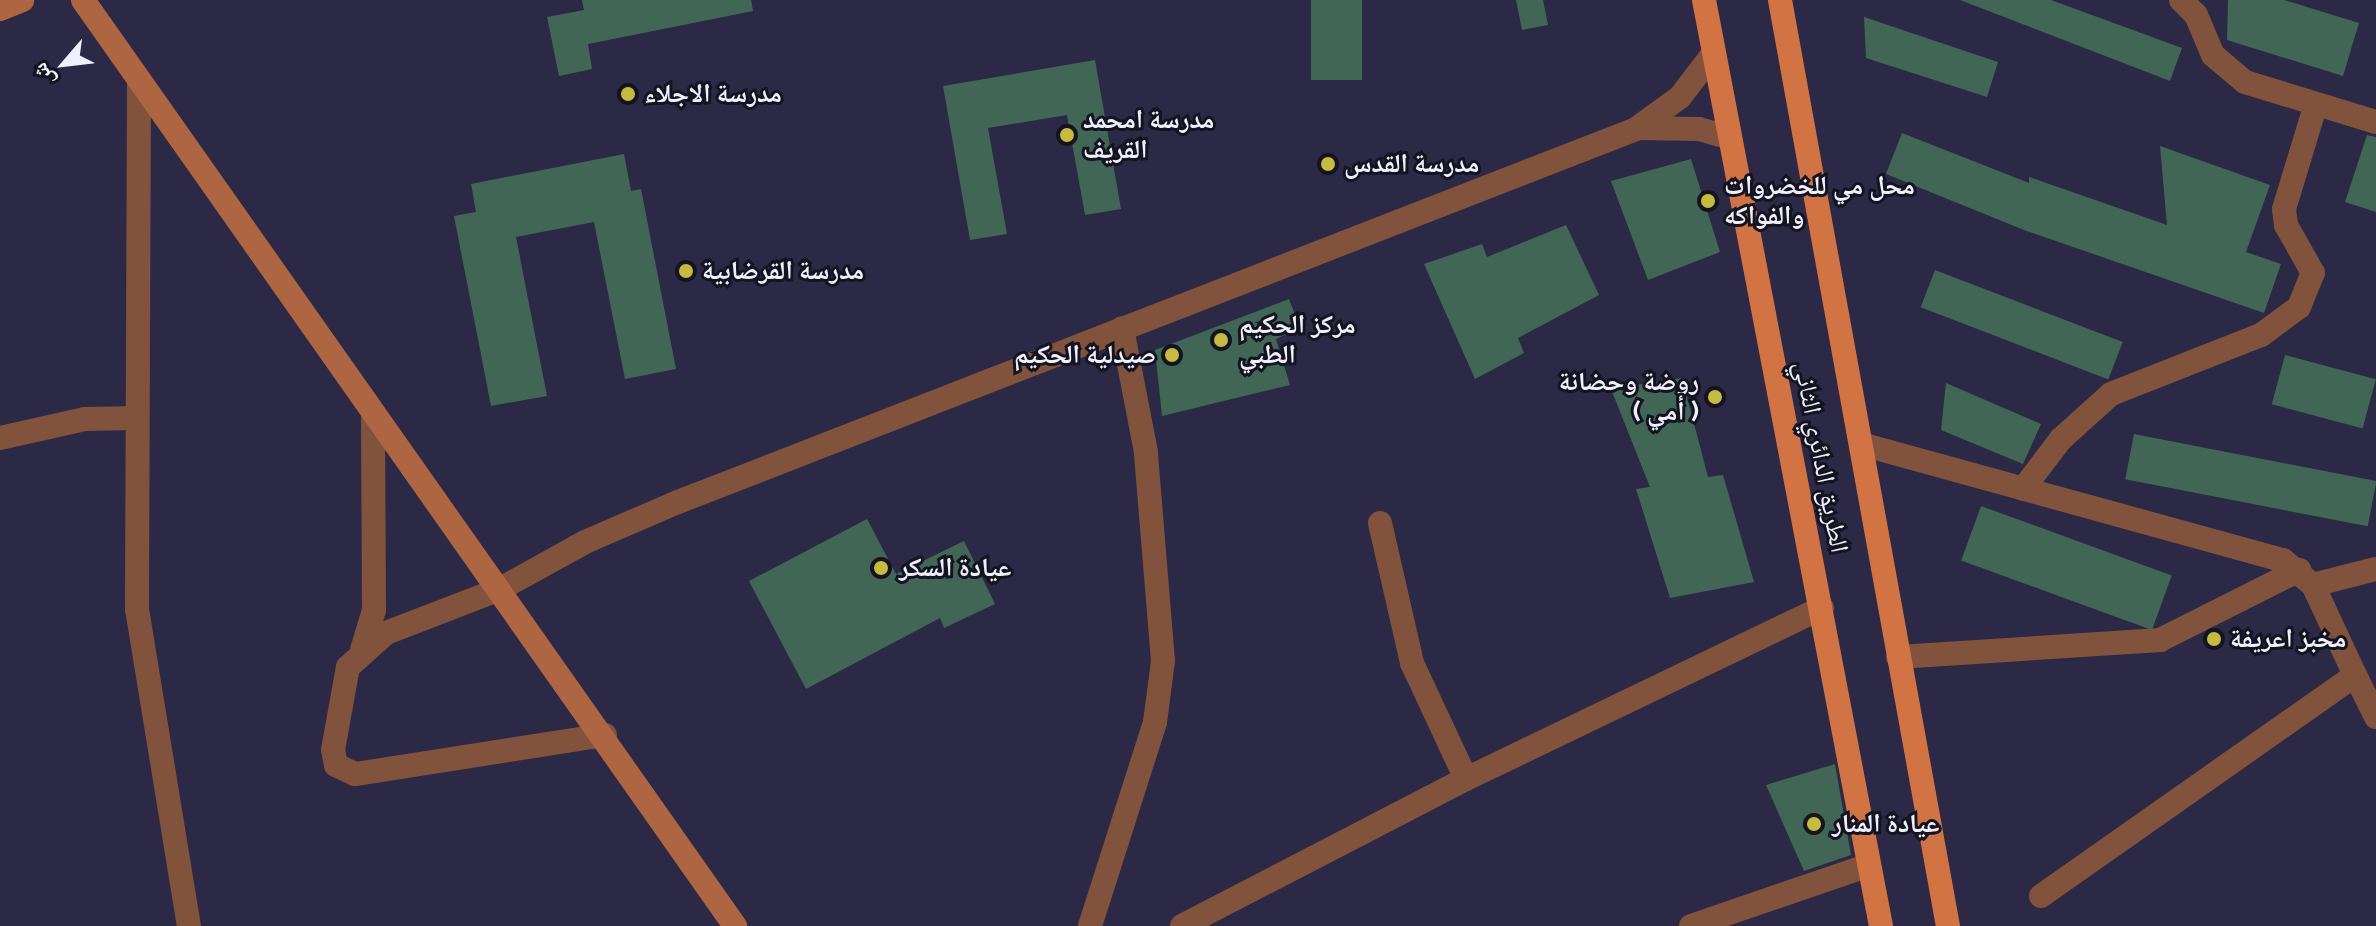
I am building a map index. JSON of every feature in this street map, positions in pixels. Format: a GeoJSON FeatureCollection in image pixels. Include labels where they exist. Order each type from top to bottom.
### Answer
{"type":"FeatureCollection","features":[{"type":"Feature","properties":{"kind":"main road","name":"الطريق الدائري الثاني"},"geometry":{"type":"LineString","coordinates":[[1704,0],[1881,926]]}},
{"type":"Feature","properties":{"kind":"main road","name":"الطريق الدائري الثاني"},"geometry":{"type":"LineString","coordinates":[[1780,0],[1948,926]]}},
{"type":"Feature","properties":{"kind":"street"},"geometry":{"type":"LineString","coordinates":[[0,9],[22,0]]}},
{"type":"Feature","properties":{"kind":"street"},"geometry":{"type":"LineString","coordinates":[[83,0],[373,415],[605,735],[727,923]]}},
{"type":"Feature","properties":{"kind":"street"},"geometry":{"type":"LineString","coordinates":[[2185,2],[2213,55],[2245,82],[2315,107],[2376,122]]}},
{"type":"Feature","properties":{"kind":"street"},"geometry":{"type":"LineString","coordinates":[[605,735],[355,774],[336,765],[333,750],[348,667],[362,650],[386,633],[500,589],[585,542],[678,502],[1636,129],[1680,97],[1713,54]]}},
{"type":"Feature","properties":{"kind":"street"},"geometry":{"type":"LineString","coordinates":[[139,82],[137,609],[189,926]]}},
{"type":"Feature","properties":{"kind":"street"},"geometry":{"type":"LineString","coordinates":[[2023,489],[2061,439],[2111,394],[2261,335],[2299,307],[2313,273],[2286,225],[2284,209],[2315,107]]}},
{"type":"Feature","properties":{"kind":"street"},"geometry":{"type":"LineString","coordinates":[[1636,129],[1668,126],[1730,138]]}},
{"type":"Feature","properties":{"kind":"street"},"geometry":{"type":"LineString","coordinates":[[1090,926],[1155,722],[1163,661],[1146,452],[1122,328]]}},
{"type":"Feature","properties":{"kind":"street"},"geometry":{"type":"LineString","coordinates":[[362,650],[374,610],[373,415]]}},
{"type":"Feature","properties":{"kind":"street"},"geometry":{"type":"LineString","coordinates":[[0,438],[85,419],[137,418]]}},
{"type":"Feature","properties":{"kind":"street"},"geometry":{"type":"LineString","coordinates":[[1861,444],[2023,489],[2306,578],[2376,717]]}},
{"type":"Feature","properties":{"kind":"street"},"geometry":{"type":"LineString","coordinates":[[1380,523],[1412,663],[1466,779]]}},
{"type":"Feature","properties":{"kind":"street"},"geometry":{"type":"LineString","coordinates":[[1898,657],[2160,640],[2306,578],[2376,569]]}},
{"type":"Feature","properties":{"kind":"street"},"geometry":{"type":"LineString","coordinates":[[1182,926],[1466,779],[1822,608]]}},
{"type":"Feature","properties":{"kind":"street"},"geometry":{"type":"LineString","coordinates":[[2041,896],[2355,675]]}},
{"type":"Feature","properties":{"kind":"street"},"geometry":{"type":"LineString","coordinates":[[1691,926],[1869,865]]}},
{"type":"Feature","properties":{"kind":"building"},"geometry":{"type":"Polygon","coordinates":[[[582,0],[751,0],[753,11],[588,44],[592,69],[559,76],[547,17],[584,10],[582,0]]]}},
{"type":"Feature","properties":{"kind":"building"},"geometry":{"type":"Polygon","coordinates":[[[1311,0],[1362,0],[1362,80],[1311,80],[1311,0]]]}},
{"type":"Feature","properties":{"kind":"building"},"geometry":{"type":"Polygon","coordinates":[[[1516,0],[1543,0],[1548,25],[1522,30],[1516,0]]]}},
{"type":"Feature","properties":{"kind":"building"},"geometry":{"type":"Polygon","coordinates":[[[1960,0],[2051,0],[2182,48],[2170,81],[1960,0]]]}},
{"type":"Feature","properties":{"kind":"building"},"geometry":{"type":"Polygon","coordinates":[[[2228,0],[2284,0],[2359,23],[2343,76],[2227,40],[2228,0]]]}},
{"type":"Feature","properties":{"kind":"building"},"geometry":{"type":"Polygon","coordinates":[[[1864,17],[1998,62],[1987,97],[1866,58],[1864,17]]]}},
{"type":"Feature","properties":{"kind":"building"},"geometry":{"type":"Polygon","coordinates":[[[1095,60],[1121,209],[1085,215],[1067,115],[988,128],[1007,234],[970,240],[943,86],[1095,60]]]}},
{"type":"Feature","properties":{"kind":"building"},"geometry":{"type":"Polygon","coordinates":[[[1902,133],[2029,183],[2029,177],[2167,225],[2160,146],[2270,185],[2246,252],[2281,264],[2264,313],[2024,230],[1886,174],[1902,133]]]}},
{"type":"Feature","properties":{"kind":"building"},"geometry":{"type":"Polygon","coordinates":[[[2367,135],[2376,137],[2376,212],[2345,202],[2367,135]]]}},
{"type":"Feature","properties":{"kind":"building"},"geometry":{"type":"Polygon","coordinates":[[[624,154],[631,191],[641,189],[676,369],[625,379],[594,222],[516,237],[547,396],[491,406],[454,216],[476,212],[471,184],[624,154]]]}},
{"type":"Feature","properties":{"kind":"building"},"geometry":{"type":"Polygon","coordinates":[[[1691,159],[1720,252],[1648,280],[1611,181],[1691,159]]]}},
{"type":"Feature","properties":{"kind":"building"},"geometry":{"type":"Polygon","coordinates":[[[1566,225],[1599,295],[1518,338],[1524,353],[1475,379],[1424,264],[1482,244],[1487,257],[1566,225]]]}},
{"type":"Feature","properties":{"kind":"building"},"geometry":{"type":"Polygon","coordinates":[[[1935,270],[2123,342],[2108,379],[1921,307],[1935,270]]]}},
{"type":"Feature","properties":{"kind":"building"},"geometry":{"type":"Polygon","coordinates":[[[1289,299],[1300,328],[1276,339],[1290,385],[1162,416],[1155,350],[1289,299]]]}},
{"type":"Feature","properties":{"kind":"building"},"geometry":{"type":"Polygon","coordinates":[[[2285,355],[2376,379],[2363,429],[2272,404],[2285,355]]]}},
{"type":"Feature","properties":{"kind":"building"},"geometry":{"type":"Polygon","coordinates":[[[1682,378],[1708,477],[1723,475],[1754,582],[1670,598],[1636,489],[1650,487],[1611,389],[1682,378]]]}},
{"type":"Feature","properties":{"kind":"building"},"geometry":{"type":"Polygon","coordinates":[[[1946,383],[2041,424],[2023,464],[1941,430],[1946,383]]]}},
{"type":"Feature","properties":{"kind":"building"},"geometry":{"type":"Polygon","coordinates":[[[2134,434],[2376,481],[2368,526],[2125,479],[2134,434]]]}},
{"type":"Feature","properties":{"kind":"building"},"geometry":{"type":"Polygon","coordinates":[[[1981,506],[2172,575],[2152,630],[1961,561],[1981,506]]]}},
{"type":"Feature","properties":{"kind":"building"},"geometry":{"type":"Polygon","coordinates":[[[867,519],[896,574],[964,541],[995,604],[944,628],[940,618],[806,689],[749,581],[867,519]]]}},
{"type":"Feature","properties":{"kind":"building","name":"عيادة المنار"},"geometry":{"type":"Polygon","coordinates":[[[1835,764],[1851,855],[1804,871],[1766,785],[1835,764]]]}},
{"type":"Feature","properties":{"kind":"place","name":"مدرسة الاجلاء"},"geometry":{"type":"Point","coordinates":[628,94]}},
{"type":"Feature","properties":{"kind":"place","name":"مدرسة امحمد القريف"},"geometry":{"type":"Point","coordinates":[1067,135]}},
{"type":"Feature","properties":{"kind":"place","name":"مدرسة القدس"},"geometry":{"type":"Point","coordinates":[1328,164]}},
{"type":"Feature","properties":{"kind":"place","name":"محل مي للخضروات والفواكه"},"geometry":{"type":"Point","coordinates":[1708,201]}},
{"type":"Feature","properties":{"kind":"place","name":"مدرسة القرضابية"},"geometry":{"type":"Point","coordinates":[686,271]}},
{"type":"Feature","properties":{"kind":"place","name":"مركز الحكيم الطبي"},"geometry":{"type":"Point","coordinates":[1221,340]}},
{"type":"Feature","properties":{"kind":"place","name":"صيدلية الحكيم"},"geometry":{"type":"Point","coordinates":[1172,355]}},
{"type":"Feature","properties":{"kind":"place","name":"روضة وحضانة ( أمي )"},"geometry":{"type":"Point","coordinates":[1715,397]}},
{"type":"Feature","properties":{"kind":"place","name":"عيادة السكر"},"geometry":{"type":"Point","coordinates":[881,568]}},
{"type":"Feature","properties":{"kind":"place","name":"مخبز اعريفة"},"geometry":{"type":"Point","coordinates":[2214,639]}},
{"type":"Feature","properties":{"kind":"place","name":"عيادة المنار"},"geometry":{"type":"Point","coordinates":[1814,824]}}]}
